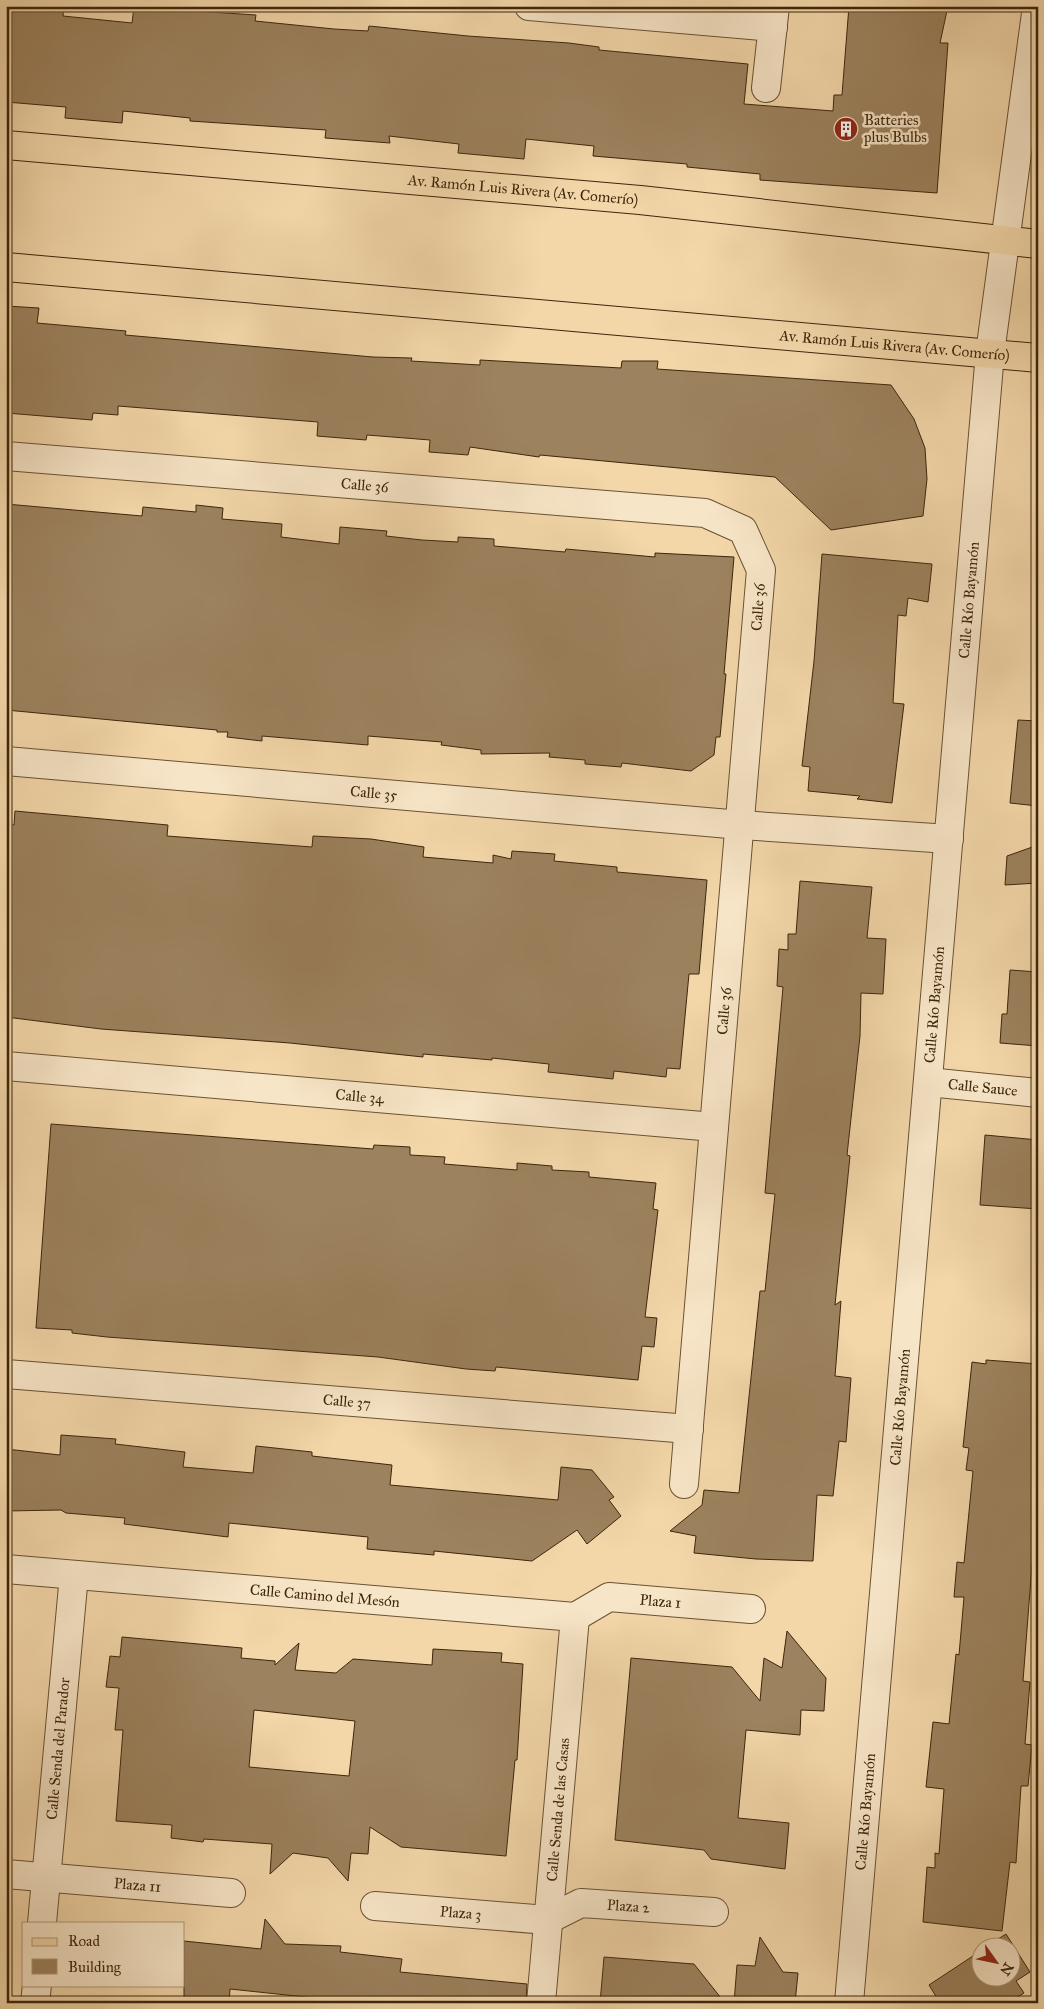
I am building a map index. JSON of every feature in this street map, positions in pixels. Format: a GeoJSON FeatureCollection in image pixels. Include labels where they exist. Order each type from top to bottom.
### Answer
{"type":"FeatureCollection","features":[{"type":"Feature","properties":{"kind":"main road","name":"Av. Ramón Luis Rivera (Av. Comerío)"},"geometry":{"type":"LineString","coordinates":[[6,145],[640,200],[1038,244]]}},
{"type":"Feature","properties":{"kind":"main road","name":"Av. Ramón Luis Rivera (Av. Comerío)"},"geometry":{"type":"LineString","coordinates":[[6,267],[1038,358]]}},
{"type":"Feature","properties":{"kind":"street"},"geometry":{"type":"LineString","coordinates":[[529,6],[774,17],[766,88]]}},
{"type":"Feature","properties":{"kind":"street","name":"Calle Río Bayamón"},"geometry":{"type":"LineString","coordinates":[[849,2003],[990,353],[1037,6]]}},
{"type":"Feature","properties":{"kind":"street","name":"Calle 36"},"geometry":{"type":"LineString","coordinates":[[6,456],[705,513],[743,530],[761,570],[684,1484]]}},
{"type":"Feature","properties":{"kind":"street","name":"Calle 35"},"geometry":{"type":"LineString","coordinates":[[6,761],[741,825],[949,839]]}},
{"type":"Feature","properties":{"kind":"street","name":"Calle 34"},"geometry":{"type":"LineString","coordinates":[[6,1066],[714,1127]]}},
{"type":"Feature","properties":{"kind":"street","name":"Calle Sauce"},"geometry":{"type":"LineString","coordinates":[[928,1082],[1038,1094]]}},
{"type":"Feature","properties":{"kind":"street","name":"Calle 37"},"geometry":{"type":"LineString","coordinates":[[6,1374],[689,1429]]}},
{"type":"Feature","properties":{"kind":"street","name":"Calle Camino del Mesón"},"geometry":{"type":"LineString","coordinates":[[6,1569],[575,1617]]}},
{"type":"Feature","properties":{"kind":"street","name":"Calle Senda del Parador"},"geometry":{"type":"LineString","coordinates":[[42,1922],[74,1575]]}},
{"type":"Feature","properties":{"kind":"street","name":"Plaza 1"},"geometry":{"type":"LineString","coordinates":[[575,1617],[609,1597],[751,1609]]}},
{"type":"Feature","properties":{"kind":"street","name":"Calle Senda de las Casas"},"geometry":{"type":"LineString","coordinates":[[541,2003],[575,1617]]}},
{"type":"Feature","properties":{"kind":"street","name":"Plaza 11"},"geometry":{"type":"LineString","coordinates":[[6,1874],[231,1894]]}},
{"type":"Feature","properties":{"kind":"street","name":"Plaza 2"},"geometry":{"type":"LineString","coordinates":[[547,1920],[581,1903],[714,1912]]}},
{"type":"Feature","properties":{"kind":"street","name":"Plaza 3"},"geometry":{"type":"LineString","coordinates":[[375,1906],[547,1920]]}},
{"type":"Feature","properties":{"kind":"street"},"geometry":{"type":"LineString","coordinates":[[36,2003],[37,1986]]}},
{"type":"Feature","properties":{"kind":"building"},"geometry":{"type":"Polygon","coordinates":[[[24,6],[64,6],[63,16],[132,23],[134,7],[256,15],[255,21],[334,29],[368,31],[369,26],[468,36],[569,43],[599,47],[599,50],[748,64],[744,104],[833,111],[834,95],[842,95],[849,6],[948,6],[940,43],[948,43],[937,193],[760,180],[760,174],[687,167],[687,164],[593,156],[594,146],[526,139],[524,159],[458,153],[459,144],[389,136],[390,143],[325,138],[326,130],[190,121],[190,118],[123,111],[122,123],[65,118],[66,107],[6,102],[6,10],[24,11],[24,6]]]}},
{"type":"Feature","properties":{"kind":"building"},"geometry":{"type":"Polygon","coordinates":[[[6,306],[39,308],[37,323],[126,331],[125,335],[373,357],[412,358],[411,361],[480,365],[480,360],[621,368],[622,361],[658,361],[657,369],[891,385],[914,419],[925,448],[927,479],[923,516],[831,530],[775,477],[540,455],[539,457],[470,447],[468,455],[429,452],[430,440],[367,435],[366,440],[317,436],[318,422],[118,406],[118,415],[93,413],[92,420],[6,413],[6,306]]]}},
{"type":"Feature","properties":{"kind":"building"},"geometry":{"type":"Polygon","coordinates":[[[6,504],[142,516],[143,507],[196,512],[196,505],[223,508],[222,519],[282,524],[281,537],[339,544],[340,527],[387,531],[386,536],[422,540],[458,542],[458,537],[494,539],[494,546],[565,552],[566,549],[655,557],[655,553],[734,557],[720,737],[716,737],[714,755],[691,771],[622,763],[621,767],[585,764],[585,760],[549,757],[550,753],[481,754],[481,750],[441,745],[442,742],[368,736],[368,745],[262,736],[262,741],[227,737],[228,732],[217,732],[217,730],[6,710],[6,504]]]}},
{"type":"Feature","properties":{"kind":"building"},"geometry":{"type":"Polygon","coordinates":[[[822,554],[932,564],[928,602],[908,598],[906,616],[898,615],[893,703],[904,704],[892,803],[857,799],[860,796],[808,791],[810,767],[802,766],[814,661],[822,554]]]}},
{"type":"Feature","properties":{"kind":"building"},"geometry":{"type":"Polygon","coordinates":[[[1018,720],[1038,721],[1038,806],[1010,803],[1018,720]]]}},
{"type":"Feature","properties":{"kind":"building"},"geometry":{"type":"Polygon","coordinates":[[[15,811],[168,825],[167,836],[312,847],[313,836],[371,839],[424,847],[423,857],[493,863],[493,855],[511,859],[512,851],[555,854],[554,861],[617,867],[617,872],[707,880],[699,974],[689,974],[680,1069],[667,1068],[666,1077],[614,1071],[613,1079],[548,1072],[549,1064],[492,1058],[492,1060],[423,1054],[423,1057],[290,1043],[101,1029],[6,1017],[6,824],[14,825],[15,811]]]}},
{"type":"Feature","properties":{"kind":"building"},"geometry":{"type":"Polygon","coordinates":[[[1038,845],[1038,883],[1005,885],[1007,856],[1038,845]]]}},
{"type":"Feature","properties":{"kind":"building"},"geometry":{"type":"Polygon","coordinates":[[[800,881],[872,887],[867,938],[886,939],[883,994],[861,993],[860,1036],[847,1155],[850,1156],[835,1305],[841,1301],[835,1376],[851,1378],[846,1442],[839,1441],[833,1496],[817,1495],[813,1561],[756,1559],[694,1553],[696,1536],[670,1531],[702,1505],[704,1490],[739,1493],[760,1291],[765,1291],[775,1194],[765,1193],[783,987],[777,986],[779,949],[788,950],[788,934],[796,934],[800,881]]]}},
{"type":"Feature","properties":{"kind":"building"},"geometry":{"type":"Polygon","coordinates":[[[1010,970],[1038,972],[1038,1046],[1000,1043],[1002,1014],[1007,1014],[1010,970]]]}},
{"type":"Feature","properties":{"kind":"building"},"geometry":{"type":"Polygon","coordinates":[[[51,1124],[373,1149],[374,1145],[410,1147],[410,1155],[445,1157],[444,1164],[517,1170],[517,1163],[552,1166],[552,1170],[589,1172],[589,1177],[656,1183],[653,1209],[658,1210],[645,1317],[657,1318],[654,1347],[642,1346],[638,1380],[496,1367],[495,1371],[466,1369],[378,1357],[107,1337],[72,1333],[72,1330],[36,1328],[51,1124]]]}},
{"type":"Feature","properties":{"kind":"building"},"geometry":{"type":"Polygon","coordinates":[[[985,1135],[1038,1140],[1038,1209],[980,1205],[985,1135]]]}},
{"type":"Feature","properties":{"kind":"building"},"geometry":{"type":"Polygon","coordinates":[[[986,1360],[1038,1364],[1038,1539],[1034,1539],[1023,1681],[1030,1682],[1025,1744],[1032,1745],[1028,1786],[1021,1786],[1016,1863],[1010,1862],[1002,1931],[923,1922],[927,1867],[935,1868],[935,1853],[939,1854],[944,1789],[926,1787],[933,1722],[949,1724],[956,1654],[959,1655],[964,1597],[954,1597],[957,1562],[964,1563],[973,1471],[966,1470],[969,1448],[963,1447],[972,1362],[986,1364],[986,1360]]]}},
{"type":"Feature","properties":{"kind":"building"},"geometry":{"type":"Polygon","coordinates":[[[61,1435],[116,1439],[115,1444],[185,1452],[183,1467],[253,1473],[256,1446],[312,1452],[312,1456],[392,1465],[390,1485],[558,1500],[561,1467],[592,1470],[614,1497],[609,1500],[621,1516],[587,1544],[577,1530],[532,1561],[434,1551],[434,1555],[367,1549],[368,1537],[229,1523],[228,1537],[124,1524],[125,1518],[66,1513],[61,1510],[6,1511],[6,1449],[60,1455],[61,1435]]]}},
{"type":"Feature","properties":{"kind":"building"},"geometry":{"type":"Polygon","coordinates":[[[787,1631],[826,1678],[824,1711],[801,1710],[800,1735],[746,1730],[738,1818],[789,1823],[785,1869],[711,1859],[704,1850],[615,1840],[631,1658],[732,1667],[760,1701],[764,1658],[782,1668],[787,1631]]]}},
{"type":"Feature","properties":{"kind":"building"},"geometry":{"type":"Polygon","coordinates":[[[122,1637],[242,1648],[241,1658],[275,1661],[275,1665],[299,1643],[295,1670],[336,1673],[353,1659],[432,1665],[433,1649],[502,1653],[501,1662],[523,1664],[517,1760],[515,1760],[506,1856],[401,1847],[370,1827],[368,1854],[351,1853],[348,1881],[328,1858],[293,1853],[270,1874],[272,1844],[204,1839],[203,1842],[171,1838],[172,1825],[116,1821],[123,1730],[115,1730],[119,1688],[106,1687],[110,1656],[120,1657],[122,1637]],[[254,1710],[249,1767],[349,1776],[355,1721],[254,1710]]]}},
{"type":"Feature","properties":{"kind":"building"},"geometry":{"type":"Polygon","coordinates":[[[265,1919],[285,1944],[341,1946],[340,1952],[402,1959],[400,1972],[527,1984],[526,2003],[362,2003],[230,1989],[229,2003],[184,2003],[185,1941],[261,1949],[265,1919]]]}},
{"type":"Feature","properties":{"kind":"building"},"geometry":{"type":"Polygon","coordinates":[[[760,1937],[783,1972],[798,1973],[795,2003],[734,2003],[737,1965],[755,1966],[760,1937]]]}},
{"type":"Feature","properties":{"kind":"building"},"geometry":{"type":"Polygon","coordinates":[[[604,1957],[694,1964],[725,2003],[600,2003],[604,1957]]]}},
{"type":"Feature","properties":{"kind":"building"},"geometry":{"type":"Polygon","coordinates":[[[972,1957],[972,1986],[1019,1986],[1024,1993],[1008,2003],[940,2003],[929,1985],[972,1957]]]}},
{"type":"Feature","properties":{"kind":"building"},"geometry":{"type":"Polygon","coordinates":[[[1022,1959],[1030,1972],[1022,1977],[1022,1959]]]}},
{"type":"Feature","properties":{"kind":"place","name":"Batteries plus Bulbs"},"geometry":{"type":"Point","coordinates":[846,129]}}]}
